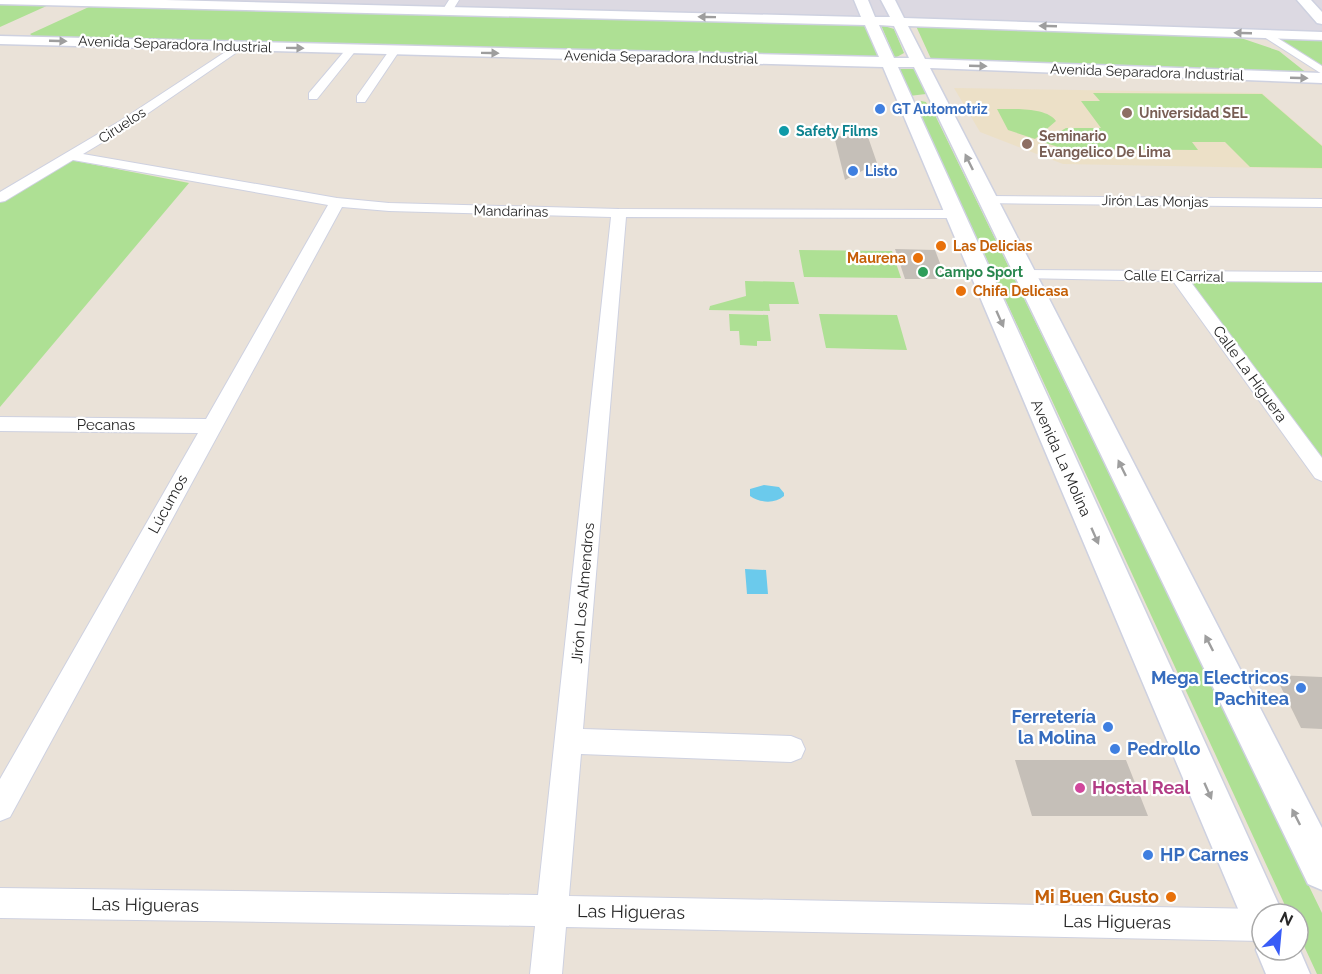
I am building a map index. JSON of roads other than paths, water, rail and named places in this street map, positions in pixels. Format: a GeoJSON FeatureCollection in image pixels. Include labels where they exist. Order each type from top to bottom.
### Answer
{"type":"FeatureCollection","features":[{"type":"Feature","properties":{"kind":"main road"},"geometry":{"type":"LineString","coordinates":[[0,0],[64,6],[93,1],[451,5],[870,21],[901,6],[1007,25]]}},
{"type":"Feature","properties":{"kind":"main road","name":"Avenida La Molina"},"geometry":{"type":"LineString","coordinates":[[861,0],[1256,902]]}},
{"type":"Feature","properties":{"kind":"main road"},"geometry":{"type":"LineString","coordinates":[[1304,0],[1322,20]]}},
{"type":"Feature","properties":{"kind":"main road"},"geometry":{"type":"LineString","coordinates":[[5,37],[64,6]]}},
{"type":"Feature","properties":{"kind":"main road"},"geometry":{"type":"LineString","coordinates":[[747,18],[796,15],[833,6]]}},
{"type":"Feature","properties":{"kind":"main road"},"geometry":{"type":"LineString","coordinates":[[901,6],[959,19],[1007,25],[1322,36]]}},
{"type":"Feature","properties":{"kind":"main road"},"geometry":{"type":"LineString","coordinates":[[901,6],[920,63],[1322,870]]}},
{"type":"Feature","properties":{"kind":"main road","name":"Avenida Separadora Industrial"},"geometry":{"type":"LineString","coordinates":[[5,37],[239,46],[920,63],[1322,78]]}},
{"type":"Feature","properties":{"kind":"main road"},"geometry":{"type":"LineString","coordinates":[[805,61],[872,78],[903,98],[928,98],[947,118]]}},
{"type":"Feature","properties":{"kind":"street"},"geometry":{"type":"LineString","coordinates":[[1265,33],[1322,71]]}},
{"type":"Feature","properties":{"kind":"street","name":"Ciruelos"},"geometry":{"type":"LineString","coordinates":[[0,198],[72,156],[239,46]]}},
{"type":"Feature","properties":{"kind":"street"},"geometry":{"type":"LineString","coordinates":[[313,96],[352,49]]}},
{"type":"Feature","properties":{"kind":"street"},"geometry":{"type":"LineString","coordinates":[[361,99],[395,50]]}},
{"type":"Feature","properties":{"kind":"street","name":"Mandarinas"},"geometry":{"type":"LineString","coordinates":[[72,156],[337,202],[445,210],[954,214]]}},
{"type":"Feature","properties":{"kind":"street","name":"Jirón Las Monjas"},"geometry":{"type":"LineString","coordinates":[[988,200],[1322,203]]}},
{"type":"Feature","properties":{"kind":"street","name":"Lúcumos"},"geometry":{"type":"LineString","coordinates":[[0,807],[337,202]]}},
{"type":"Feature","properties":{"kind":"street","name":"Jirón Los Almendros"},"geometry":{"type":"LineString","coordinates":[[546,974],[619,213]]}},
{"type":"Feature","properties":{"kind":"street","name":"Calle El Carrizal"},"geometry":{"type":"LineString","coordinates":[[1027,275],[1322,278]]}},
{"type":"Feature","properties":{"kind":"street","name":"Calle La Higuera"},"geometry":{"type":"LineString","coordinates":[[1178,276],[1322,473]]}},
{"type":"Feature","properties":{"kind":"street","name":"Pecanas"},"geometry":{"type":"LineString","coordinates":[[0,424],[211,426]]}},
{"type":"Feature","properties":{"kind":"street"},"geometry":{"type":"LineString","coordinates":[[569,741],[791,749]]}},
{"type":"Feature","properties":{"kind":"street","name":"Las Higueras"},"geometry":{"type":"LineString","coordinates":[[0,903],[1250,925]]}},
{"type":"Feature","properties":{"kind":"water"},"geometry":{"type":"Polygon","coordinates":[[[764,485],[779,487],[784,496],[767,502],[750,496],[750,489],[764,485]]]}},
{"type":"Feature","properties":{"kind":"water"},"geometry":{"type":"Polygon","coordinates":[[[745,569],[766,570],[768,594],[747,594],[745,569]]]}},
{"type":"Feature","properties":{"kind":"place","name":"GT Automotriz"},"geometry":{"type":"Point","coordinates":[880,109]}},
{"type":"Feature","properties":{"kind":"place","name":"Universidad SEL"},"geometry":{"type":"Point","coordinates":[1127,113]}},
{"type":"Feature","properties":{"kind":"place","name":"Safety Films"},"geometry":{"type":"Point","coordinates":[784,131]}},
{"type":"Feature","properties":{"kind":"place","name":"Seminario Evangelico De Lima"},"geometry":{"type":"Point","coordinates":[1027,144]}},
{"type":"Feature","properties":{"kind":"place","name":"Listo"},"geometry":{"type":"Point","coordinates":[853,171]}},
{"type":"Feature","properties":{"kind":"place","name":"Las Delicias"},"geometry":{"type":"Point","coordinates":[941,246]}},
{"type":"Feature","properties":{"kind":"place","name":"Maurena"},"geometry":{"type":"Point","coordinates":[918,258]}},
{"type":"Feature","properties":{"kind":"place","name":"Campo Sport"},"geometry":{"type":"Point","coordinates":[923,272]}},
{"type":"Feature","properties":{"kind":"place","name":"Chifa Delicasa"},"geometry":{"type":"Point","coordinates":[961,291]}},
{"type":"Feature","properties":{"kind":"place","name":"Mega Electricos Pachitea"},"geometry":{"type":"Point","coordinates":[1301,688]}},
{"type":"Feature","properties":{"kind":"place","name":"Ferretería la Molina"},"geometry":{"type":"Point","coordinates":[1108,727]}},
{"type":"Feature","properties":{"kind":"place","name":"Pedrollo"},"geometry":{"type":"Point","coordinates":[1115,749]}},
{"type":"Feature","properties":{"kind":"place","name":"Hostal Real"},"geometry":{"type":"Point","coordinates":[1080,788]}},
{"type":"Feature","properties":{"kind":"place","name":"HP Carnes"},"geometry":{"type":"Point","coordinates":[1148,855]}},
{"type":"Feature","properties":{"kind":"place","name":"Mi Buen Gusto"},"geometry":{"type":"Point","coordinates":[1171,897]}}]}
